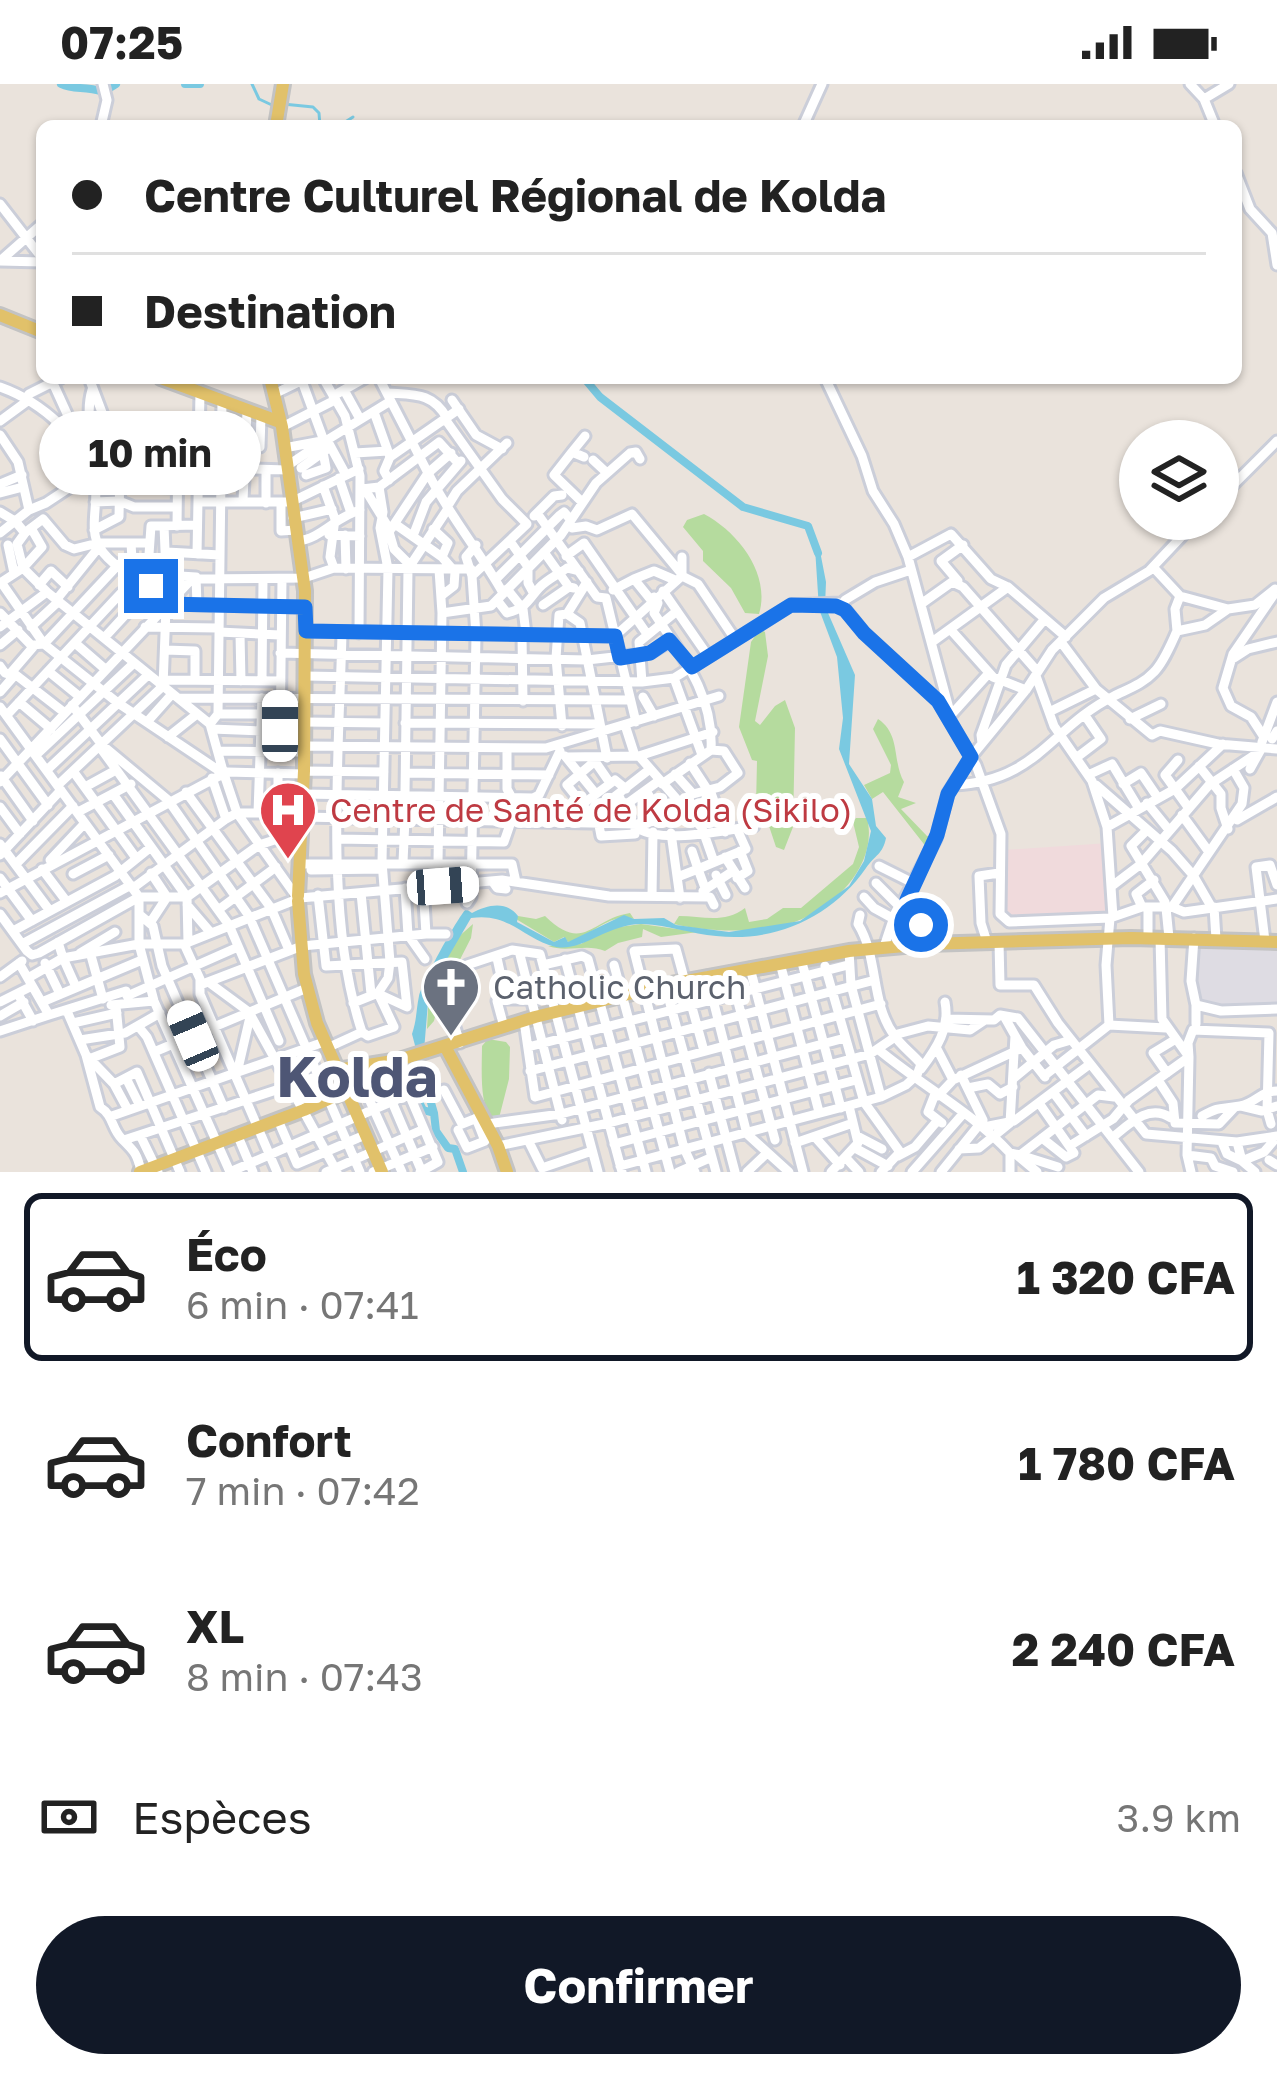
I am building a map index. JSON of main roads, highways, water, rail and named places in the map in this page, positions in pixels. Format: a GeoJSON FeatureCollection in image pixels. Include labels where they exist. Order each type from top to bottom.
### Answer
{"type":"FeatureCollection","features":[{"type":"Feature","properties":{"kind":"main road"},"geometry":{"type":"LineString","coordinates":[[277,120],[284,84]]}},
{"type":"Feature","properties":{"kind":"main road"},"geometry":{"type":"LineString","coordinates":[[0,315],[36,330]]}},
{"type":"Feature","properties":{"kind":"main road"},"geometry":{"type":"LineString","coordinates":[[178,384],[281,424]]}},
{"type":"Feature","properties":{"kind":"main road"},"geometry":{"type":"LineString","coordinates":[[272,384],[284,448],[295,468],[286,503],[302,533],[304,578],[306,700],[296,948],[326,1045],[378,1171]]}},
{"type":"Feature","properties":{"kind":"main road"},"geometry":{"type":"LineString","coordinates":[[337,1070],[446,1050],[503,1027],[579,1006],[823,955],[848,958],[878,948],[993,942],[1271,941]]}},
{"type":"Feature","properties":{"kind":"main road"},"geometry":{"type":"LineString","coordinates":[[446,1050],[474,1122],[498,1146],[507,1172]]}},
{"type":"Feature","properties":{"kind":"main road"},"geometry":{"type":"LineString","coordinates":[[141,1172],[177,1165],[195,1149],[329,1100],[381,1076],[398,1062]]}},
{"type":"Feature","properties":{"kind":"water"},"geometry":{"type":"Polygon","coordinates":[[[819,546],[825,606],[855,675],[849,764],[872,799],[876,826],[886,838],[881,851],[853,885],[820,912],[801,923],[760,935],[716,936],[643,924],[556,947],[496,919],[471,918],[429,990],[424,1051],[417,1053],[412,1034],[419,996],[466,909],[472,913],[502,906],[518,916],[517,922],[554,942],[565,937],[568,942],[624,915],[729,932],[800,921],[849,886],[864,861],[871,831],[839,749],[843,718],[837,657],[819,609],[815,548],[819,546]]]}},
{"type":"Feature","properties":{"kind":"waterway"},"geometry":{"type":"LineString","coordinates":[[61,84],[103,92],[116,84]]}},
{"type":"Feature","properties":{"kind":"waterway"},"geometry":{"type":"LineString","coordinates":[[185,84],[200,84]]}},
{"type":"Feature","properties":{"kind":"waterway"},"geometry":{"type":"LineString","coordinates":[[252,84],[259,99],[274,106]]}},
{"type":"Feature","properties":{"kind":"waterway"},"geometry":{"type":"LineString","coordinates":[[283,104],[313,107],[320,120]]}},
{"type":"Feature","properties":{"kind":"waterway"},"geometry":{"type":"LineString","coordinates":[[348,120],[353,117]]}},
{"type":"Feature","properties":{"kind":"waterway"},"geometry":{"type":"LineString","coordinates":[[589,384],[743,507],[808,526],[818,553]]}},
{"type":"Feature","properties":{"kind":"waterway"},"geometry":{"type":"LineString","coordinates":[[421,1051],[420,1104],[434,1113],[436,1131],[448,1148],[455,1149],[463,1172]]}},
{"type":"Feature","properties":{"kind":"waterway"},"geometry":{"type":"LineString","coordinates":[[425,1082],[434,1113]]}},
{"type":"Feature","properties":{"kind":"place","name":"Centre de Santé de Kolda (Sikilo)"},"geometry":{"type":"Point","coordinates":[288,861]}},
{"type":"Feature","properties":{"kind":"place","name":"Catholic Church"},"geometry":{"type":"Point","coordinates":[451,1038]}},
{"type":"Feature","properties":{"kind":"district","name":"Kolda"},"geometry":{"type":"Point","coordinates":[357,1077]}}]}
